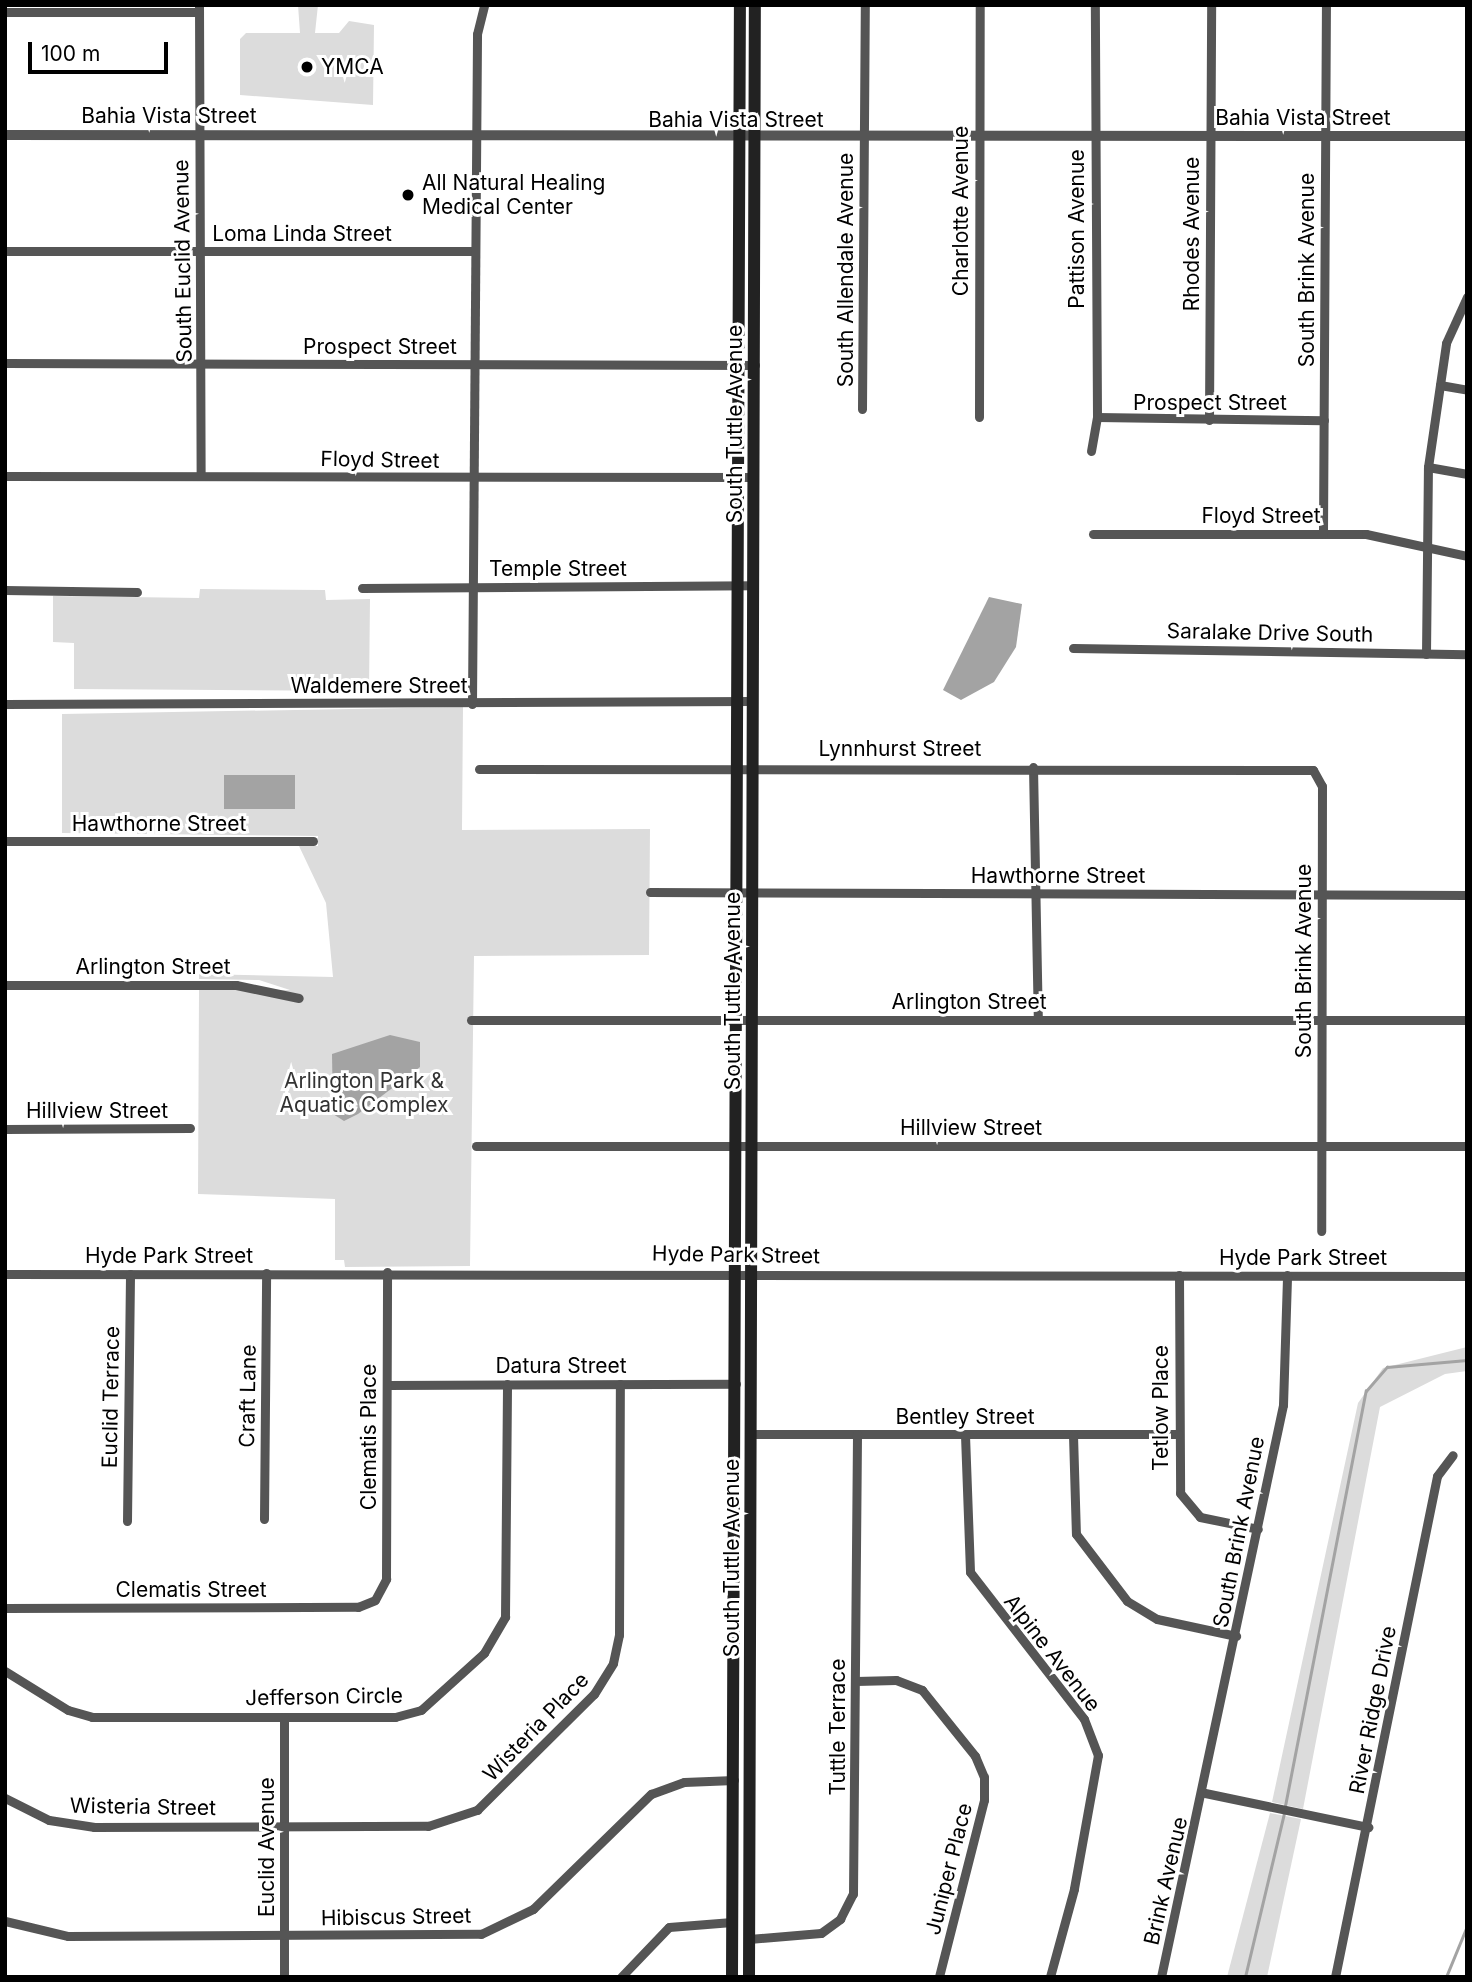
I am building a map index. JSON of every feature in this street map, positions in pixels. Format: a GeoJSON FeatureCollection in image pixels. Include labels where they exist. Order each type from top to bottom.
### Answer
{"type":"FeatureCollection","features":[{"type":"Feature","properties":{"kind":"main road","name":"South Tuttle Avenue"},"geometry":{"type":"LineString","coordinates":[[732,1977],[740,5]]}},
{"type":"Feature","properties":{"kind":"main road","name":"South Tuttle Avenue"},"geometry":{"type":"LineString","coordinates":[[749,1977],[755,5]]}},
{"type":"Feature","properties":{"kind":"street"},"geometry":{"type":"LineString","coordinates":[[472,704],[473,251],[477,34],[484,5]]}},
{"type":"Feature","properties":{"kind":"street","name":"South Allendale Avenue"},"geometry":{"type":"LineString","coordinates":[[862,409],[865,5]]}},
{"type":"Feature","properties":{"kind":"street","name":"Charlotte Avenue"},"geometry":{"type":"LineString","coordinates":[[979,417],[980,5]]}},
{"type":"Feature","properties":{"kind":"street","name":"Pattison Avenue"},"geometry":{"type":"LineString","coordinates":[[1091,451],[1097,417],[1095,5]]}},
{"type":"Feature","properties":{"kind":"street","name":"Rhodes Avenue"},"geometry":{"type":"LineString","coordinates":[[1209,420],[1211,5]]}},
{"type":"Feature","properties":{"kind":"street","name":"South Brink Avenue"},"geometry":{"type":"LineString","coordinates":[[1323,534],[1326,5]]}},
{"type":"Feature","properties":{"kind":"street"},"geometry":{"type":"LineString","coordinates":[[5,12],[199,9]]}},
{"type":"Feature","properties":{"kind":"street","name":"South Euclid Avenue"},"geometry":{"type":"LineString","coordinates":[[199,9],[201,475]]}},
{"type":"Feature","properties":{"kind":"street","name":"Bahia Vista Street"},"geometry":{"type":"LineString","coordinates":[[5,135],[741,139],[1467,136]]}},
{"type":"Feature","properties":{"kind":"street","name":"Loma Linda Street"},"geometry":{"type":"LineString","coordinates":[[5,251],[473,251]]}},
{"type":"Feature","properties":{"kind":"street"},"geometry":{"type":"LineString","coordinates":[[1426,654],[1428,467],[1449,331],[1467,297]]}},
{"type":"Feature","properties":{"kind":"street","name":"Prospect Street"},"geometry":{"type":"LineString","coordinates":[[5,363],[755,365]]}},
{"type":"Feature","properties":{"kind":"street"},"geometry":{"type":"LineString","coordinates":[[1440,385],[1467,390]]}},
{"type":"Feature","properties":{"kind":"street","name":"Prospect Street"},"geometry":{"type":"LineString","coordinates":[[1097,417],[1324,420]]}},
{"type":"Feature","properties":{"kind":"street"},"geometry":{"type":"LineString","coordinates":[[1428,467],[1467,474]]}},
{"type":"Feature","properties":{"kind":"street","name":"Floyd Street"},"geometry":{"type":"LineString","coordinates":[[5,476],[201,475],[473,479],[754,477]]}},
{"type":"Feature","properties":{"kind":"street","name":"Floyd Street"},"geometry":{"type":"LineString","coordinates":[[1093,534],[1378,535],[1426,550],[1467,556]]}},
{"type":"Feature","properties":{"kind":"street","name":"Temple Street"},"geometry":{"type":"LineString","coordinates":[[362,588],[753,585]]}},
{"type":"Feature","properties":{"kind":"street"},"geometry":{"type":"LineString","coordinates":[[5,590],[137,592]]}},
{"type":"Feature","properties":{"kind":"street","name":"Saralake Drive South"},"geometry":{"type":"LineString","coordinates":[[1073,648],[1467,654]]}},
{"type":"Feature","properties":{"kind":"street","name":"Waldemere Street"},"geometry":{"type":"LineString","coordinates":[[5,704],[752,701]]}},
{"type":"Feature","properties":{"kind":"street"},"geometry":{"type":"LineString","coordinates":[[1033,767],[1038,1019]]}},
{"type":"Feature","properties":{"kind":"street","name":"Lynnhurst Street"},"geometry":{"type":"LineString","coordinates":[[480,769],[1307,768],[1319,775]]}},
{"type":"Feature","properties":{"kind":"street","name":"South Brink Avenue"},"geometry":{"type":"LineString","coordinates":[[1319,775],[1321,1231]]}},
{"type":"Feature","properties":{"kind":"street","name":"Hawthorne Street"},"geometry":{"type":"LineString","coordinates":[[5,841],[313,841]]}},
{"type":"Feature","properties":{"kind":"street","name":"Hawthorne Street"},"geometry":{"type":"LineString","coordinates":[[650,892],[1467,895]]}},
{"type":"Feature","properties":{"kind":"street","name":"Arlington Street"},"geometry":{"type":"LineString","coordinates":[[5,985],[236,985],[299,998]]}},
{"type":"Feature","properties":{"kind":"street","name":"Arlington Street"},"geometry":{"type":"LineString","coordinates":[[471,1020],[1467,1020]]}},
{"type":"Feature","properties":{"kind":"street","name":"Hillview Street"},"geometry":{"type":"LineString","coordinates":[[5,1129],[190,1128]]}},
{"type":"Feature","properties":{"kind":"street","name":"Hillview Street"},"geometry":{"type":"LineString","coordinates":[[476,1146],[1467,1146]]}},
{"type":"Feature","properties":{"kind":"street","name":"Clematis Place"},"geometry":{"type":"LineString","coordinates":[[376,1600],[386,1579],[387,1272]]}},
{"type":"Feature","properties":{"kind":"street","name":"Hyde Park Street"},"geometry":{"type":"LineString","coordinates":[[5,1274],[752,1272],[1467,1276]]}},
{"type":"Feature","properties":{"kind":"street","name":"Craft Lane"},"geometry":{"type":"LineString","coordinates":[[264,1519],[266,1273]]}},
{"type":"Feature","properties":{"kind":"street","name":"Euclid Terrace"},"geometry":{"type":"LineString","coordinates":[[127,1521],[130,1274]]}},
{"type":"Feature","properties":{"kind":"street","name":"Tetlow Place"},"geometry":{"type":"LineString","coordinates":[[1179,1275],[1178,1434],[1185,1502],[1209,1521],[1258,1529]]}},
{"type":"Feature","properties":{"kind":"street","name":"South Brink Avenue"},"geometry":{"type":"LineString","coordinates":[[1205,1793],[1285,1390],[1287,1275]]}},
{"type":"Feature","properties":{"kind":"street","name":"Jefferson Circle"},"geometry":{"type":"LineString","coordinates":[[5,1671],[86,1716],[395,1717],[421,1710],[494,1642],[506,1605],[508,1384]]}},
{"type":"Feature","properties":{"kind":"street","name":"Wisteria Place"},"geometry":{"type":"LineString","coordinates":[[284,1826],[428,1826],[461,1818],[490,1799],[599,1689],[619,1635],[620,1384]]}},
{"type":"Feature","properties":{"kind":"street","name":"Datura Street"},"geometry":{"type":"LineString","coordinates":[[387,1385],[736,1384]]}},
{"type":"Feature","properties":{"kind":"street","name":"Bentley Street"},"geometry":{"type":"LineString","coordinates":[[752,1434],[1178,1434]]}},
{"type":"Feature","properties":{"kind":"street","name":"Tuttle Terrace"},"geometry":{"type":"LineString","coordinates":[[749,1939],[817,1935],[837,1923],[850,1904],[856,1681],[857,1434]]}},
{"type":"Feature","properties":{"kind":"street","name":"Alpine Avenue"},"geometry":{"type":"LineString","coordinates":[[965,1435],[970,1572],[1084,1719],[1098,1755],[1077,1875],[1050,1977]]}},
{"type":"Feature","properties":{"kind":"street"},"geometry":{"type":"LineString","coordinates":[[1073,1435],[1072,1522],[1097,1564],[1146,1615],[1236,1636]]}},
{"type":"Feature","properties":{"kind":"street","name":"River Ridge Drive"},"geometry":{"type":"LineString","coordinates":[[1335,1977],[1368,1827],[1437,1476],[1453,1455]]}},
{"type":"Feature","properties":{"kind":"street","name":"Clematis Street"},"geometry":{"type":"LineString","coordinates":[[5,1608],[358,1607],[376,1600]]}},
{"type":"Feature","properties":{"kind":"street","name":"Juniper Place"},"geometry":{"type":"LineString","coordinates":[[856,1681],[896,1680],[922,1690],[975,1756],[984,1777],[984,1800],[939,1977]]}},
{"type":"Feature","properties":{"kind":"street","name":"Euclid Avenue"},"geometry":{"type":"LineString","coordinates":[[284,1717],[284,1977]]}},
{"type":"Feature","properties":{"kind":"street","name":"Hibiscus Street"},"geometry":{"type":"LineString","coordinates":[[5,1921],[68,1936],[285,1936],[496,1930],[533,1909],[651,1794],[684,1782],[734,1780]]}},
{"type":"Feature","properties":{"kind":"street"},"geometry":{"type":"LineString","coordinates":[[1205,1793],[1368,1827]]}},
{"type":"Feature","properties":{"kind":"street","name":"Brink Avenue"},"geometry":{"type":"LineString","coordinates":[[1161,1977],[1205,1793]]}},
{"type":"Feature","properties":{"kind":"street","name":"Wisteria Street"},"geometry":{"type":"LineString","coordinates":[[5,1798],[48,1820],[80,1826],[284,1826]]}},
{"type":"Feature","properties":{"kind":"street"},"geometry":{"type":"LineString","coordinates":[[621,1977],[669,1927],[732,1922]]}},
{"type":"Feature","properties":{"kind":"green space","name":"YMCA"},"geometry":{"type":"Polygon","coordinates":[[[298,5],[318,5],[315,33],[339,33],[349,21],[374,25],[373,105],[240,95],[240,39],[246,33],[300,33],[298,5]]]}},
{"type":"Feature","properties":{"kind":"green space"},"geometry":{"type":"Polygon","coordinates":[[[200,589],[325,590],[326,600],[370,599],[369,691],[74,689],[74,643],[53,642],[53,596],[199,598],[200,589]]]}},
{"type":"Feature","properties":{"kind":"green space","name":"Arlington Park & Aquatic Complex"},"geometry":{"type":"Polygon","coordinates":[[[463,707],[462,830],[650,829],[649,955],[474,956],[470,1266],[345,1267],[344,1260],[335,1260],[335,1199],[198,1194],[199,990],[290,990],[259,980],[199,979],[199,974],[333,977],[326,903],[299,846],[318,846],[318,836],[62,833],[62,714],[463,707]]]}},
{"type":"Feature","properties":{"kind":"green space"},"geometry":{"type":"Polygon","coordinates":[[[1467,1347],[1467,1371],[1445,1374],[1380,1407],[1303,1809],[1272,1802],[1358,1403],[1383,1368],[1467,1347]]]}},
{"type":"Feature","properties":{"kind":"green space"},"geometry":{"type":"Polygon","coordinates":[[[1270,1813],[1301,1819],[1267,1977],[1227,1977],[1270,1813]]]}},
{"type":"Feature","properties":{"kind":"shaded area"},"geometry":{"type":"Polygon","coordinates":[[[989,597],[1022,604],[1016,647],[994,682],[961,700],[943,690],[989,597]]]}},
{"type":"Feature","properties":{"kind":"shaded area"},"geometry":{"type":"Polygon","coordinates":[[[224,775],[295,775],[295,809],[224,809],[224,775]]]}},
{"type":"Feature","properties":{"kind":"shaded area"},"geometry":{"type":"Polygon","coordinates":[[[390,1035],[420,1042],[420,1067],[358,1114],[344,1121],[333,1114],[332,1054],[390,1035]]]}},
{"type":"Feature","properties":{"kind":"waterway"},"geometry":{"type":"LineString","coordinates":[[1285,1806],[1366,1391],[1387,1367],[1467,1360]]}},
{"type":"Feature","properties":{"kind":"waterway"},"geometry":{"type":"LineString","coordinates":[[1245,1977],[1284,1813]]}},
{"type":"Feature","properties":{"kind":"waterway"},"geometry":{"type":"LineString","coordinates":[[1446,1977],[1467,1926]]}},
{"type":"Feature","properties":{"kind":"place","name":"YMCA"},"geometry":{"type":"Point","coordinates":[307,67]}},
{"type":"Feature","properties":{"kind":"place","name":"All Natural Healing Medical Center"},"geometry":{"type":"Point","coordinates":[408,195]}}]}
